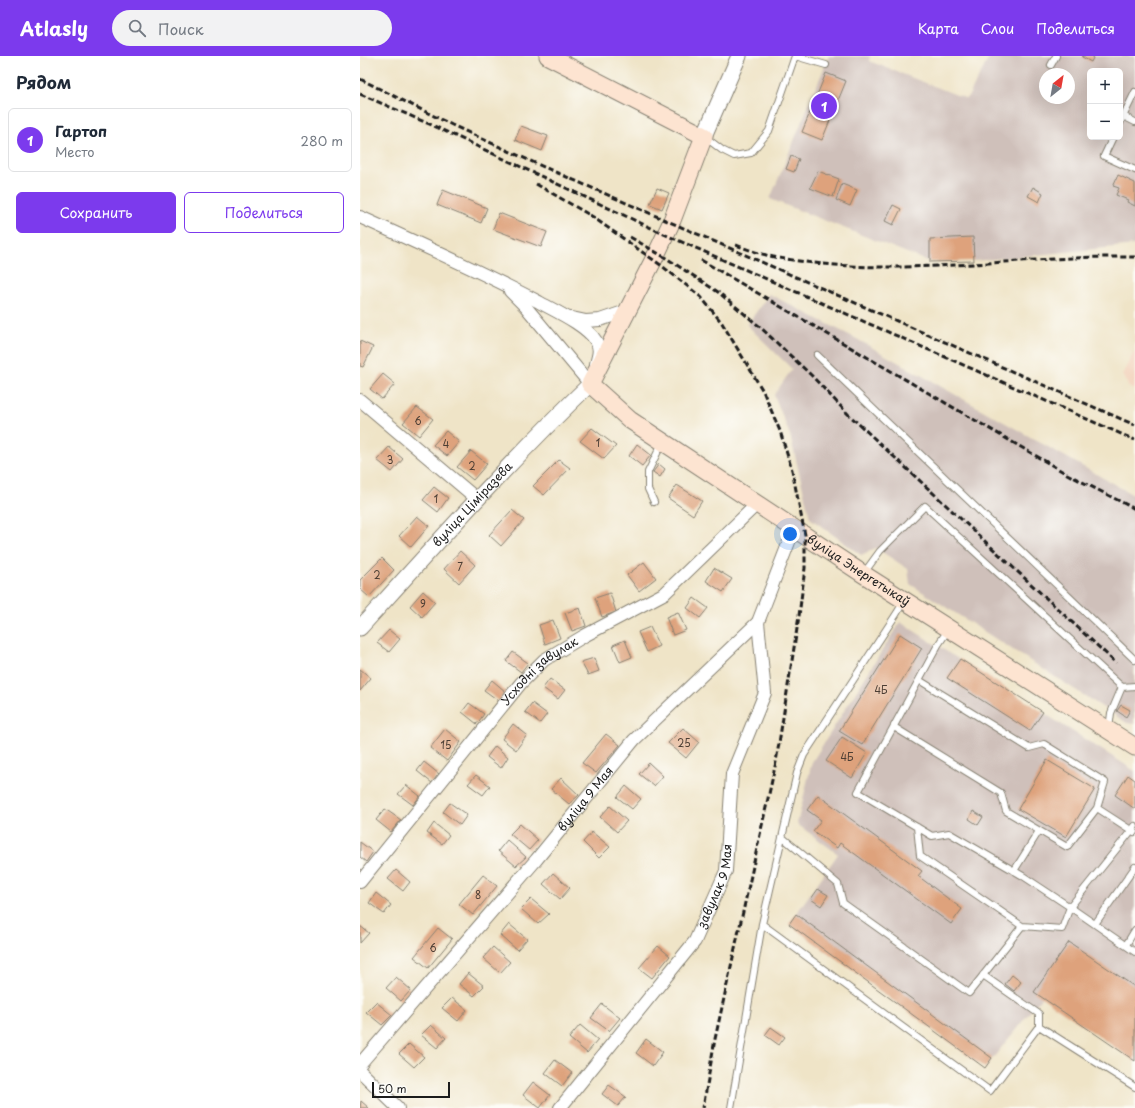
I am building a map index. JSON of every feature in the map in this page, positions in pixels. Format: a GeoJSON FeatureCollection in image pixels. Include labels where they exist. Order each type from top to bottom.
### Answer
{"type":"FeatureCollection","features":[{"type":"Feature","properties":{"kind":"main road"},"geometry":{"type":"LineString","coordinates":[[548,56],[704,136],[671,223],[629,310],[590,384]]}},
{"type":"Feature","properties":{"kind":"main road","name":"вуліца Энергетыкаў"},"geometry":{"type":"LineString","coordinates":[[590,384],[630,420],[663,442],[862,574],[1135,747]]}},
{"type":"Feature","properties":{"kind":"street"},"geometry":{"type":"LineString","coordinates":[[704,136],[739,56]]}},
{"type":"Feature","properties":{"kind":"street"},"geometry":{"type":"LineString","coordinates":[[360,216],[499,281],[584,328],[596,341],[600,350],[590,384]]}},
{"type":"Feature","properties":{"kind":"street"},"geometry":{"type":"LineString","coordinates":[[499,281],[525,306],[590,384]]}},
{"type":"Feature","properties":{"kind":"street"},"geometry":{"type":"LineString","coordinates":[[566,317],[586,322],[600,320],[629,310]]}},
{"type":"Feature","properties":{"kind":"street","name":"вуліца Ціміразева"},"geometry":{"type":"LineString","coordinates":[[360,628],[478,500],[590,384]]}},
{"type":"Feature","properties":{"kind":"street"},"geometry":{"type":"LineString","coordinates":[[360,400],[478,500]]}},
{"type":"Feature","properties":{"kind":"street","name":"Усходні завулак"},"geometry":{"type":"LineString","coordinates":[[360,882],[521,683],[544,660],[584,636],[666,593],[757,504]]}},
{"type":"Feature","properties":{"kind":"street","name":"вуліца 9 Мая"},"geometry":{"type":"LineString","coordinates":[[360,1064],[536,860],[634,740],[758,622],[794,528]]}},
{"type":"Feature","properties":{"kind":"street","name":"завулак 9 Мая"},"geometry":{"type":"LineString","coordinates":[[560,1108],[695,941],[726,871],[732,774],[766,693],[758,622]]}},
{"type":"Feature","properties":{"kind":"street"},"geometry":{"type":"LineString","coordinates":[[360,1071],[398,1108]]}},
{"type":"Feature","properties":{"kind":"lane"},"geometry":{"type":"LineString","coordinates":[[704,136],[722,150],[734,156],[751,153],[769,131],[795,56],[826,64]]}},
{"type":"Feature","properties":{"kind":"lane"},"geometry":{"type":"LineString","coordinates":[[1051,65],[1056,56]]}},
{"type":"Feature","properties":{"kind":"lane"},"geometry":{"type":"LineString","coordinates":[[1135,92],[1123,116],[1135,122]]}},
{"type":"Feature","properties":{"kind":"lane"},"geometry":{"type":"LineString","coordinates":[[1112,140],[1104,156],[1135,170]]}},
{"type":"Feature","properties":{"kind":"lane"},"geometry":{"type":"LineString","coordinates":[[817,355],[1135,660]]}},
{"type":"Feature","properties":{"kind":"lane"},"geometry":{"type":"LineString","coordinates":[[654,502],[648,489],[648,472],[663,442]]}},
{"type":"Feature","properties":{"kind":"lane"},"geometry":{"type":"LineString","coordinates":[[862,574],[880,551],[925,506],[1122,687],[1135,686]]}},
{"type":"Feature","properties":{"kind":"lane"},"geometry":{"type":"LineString","coordinates":[[731,1108],[762,924],[797,773],[804,756],[893,620],[904,600]]}},
{"type":"Feature","properties":{"kind":"lane"},"geometry":{"type":"LineString","coordinates":[[949,629],[938,645],[858,792],[932,836],[949,833],[1014,871],[1070,907],[1135,952]]}},
{"type":"Feature","properties":{"kind":"lane"},"geometry":{"type":"LineString","coordinates":[[894,727],[1001,792],[1006,811],[1067,848],[1097,808],[1105,782],[1044,744],[1028,748],[919,680]]}},
{"type":"Feature","properties":{"kind":"lane"},"geometry":{"type":"LineString","coordinates":[[1108,730],[1111,713],[1122,687]]}},
{"type":"Feature","properties":{"kind":"lane"},"geometry":{"type":"LineString","coordinates":[[917,827],[920,856],[1022,926],[1062,929],[1070,907],[1134,829],[1097,808]]}},
{"type":"Feature","properties":{"kind":"lane"},"geometry":{"type":"LineString","coordinates":[[1014,871],[1040,831]]}},
{"type":"Feature","properties":{"kind":"lane"},"geometry":{"type":"LineString","coordinates":[[782,837],[838,884],[843,903],[969,993],[1022,926]]}},
{"type":"Feature","properties":{"kind":"lane"},"geometry":{"type":"LineString","coordinates":[[1095,924],[1135,867]]}},
{"type":"Feature","properties":{"kind":"lane"},"geometry":{"type":"LineString","coordinates":[[762,924],[990,1091],[1039,1026],[1039,1014],[983,975]]}},
{"type":"Feature","properties":{"kind":"lane"},"geometry":{"type":"LineString","coordinates":[[1126,945],[1135,930]]}},
{"type":"Feature","properties":{"kind":"lane"},"geometry":{"type":"LineString","coordinates":[[1039,1026],[1135,1087]]}},
{"type":"Feature","properties":{"kind":"shaded area"},"geometry":{"type":"Polygon","coordinates":[[[829,56],[870,56],[869,61],[967,99],[990,56],[1135,56],[1135,245],[974,261],[930,262],[770,199],[829,56]]]}},
{"type":"Feature","properties":{"kind":"shaded area"},"geometry":{"type":"Polygon","coordinates":[[[769,294],[855,338],[1135,496],[1134,724],[1127,723],[910,584],[908,569],[876,548],[861,555],[810,518],[790,435],[774,395],[792,369],[747,325],[769,294]]]}},
{"type":"Feature","properties":{"kind":"shaded area"},"geometry":{"type":"Polygon","coordinates":[[[1135,350],[1135,390],[1130,388],[1122,375],[1135,350]]]}},
{"type":"Feature","properties":{"kind":"shaded area"},"geometry":{"type":"Polygon","coordinates":[[[900,622],[1135,771],[1135,1061],[1042,997],[985,1068],[789,924],[838,854],[797,824],[812,762],[900,622]]]}},
{"type":"Feature","properties":{"kind":"building"},"geometry":{"type":"Polygon","coordinates":[[[1094,56],[1091,62],[1082,57],[1094,56]]]}},
{"type":"Feature","properties":{"kind":"building"},"geometry":{"type":"Polygon","coordinates":[[[826,73],[846,81],[822,140],[802,132],[826,73]]]}},
{"type":"Feature","properties":{"kind":"building"},"geometry":{"type":"Polygon","coordinates":[[[521,126],[548,136],[542,151],[515,140],[521,126]]]}},
{"type":"Feature","properties":{"kind":"building"},"geometry":{"type":"Polygon","coordinates":[[[791,156],[799,159],[794,172],[786,169],[791,156]]]}},
{"type":"Feature","properties":{"kind":"building"},"geometry":{"type":"Polygon","coordinates":[[[818,171],[839,179],[833,197],[810,188],[818,171]]]}},
{"type":"Feature","properties":{"kind":"building"},"geometry":{"type":"Polygon","coordinates":[[[1118,175],[1135,183],[1135,206],[1127,202],[1128,200],[1116,195],[1119,188],[1113,186],[1118,175]]]}},
{"type":"Feature","properties":{"kind":"building"},"geometry":{"type":"Polygon","coordinates":[[[842,184],[857,190],[850,206],[836,200],[842,184]]]}},
{"type":"Feature","properties":{"kind":"building"},"geometry":{"type":"Polygon","coordinates":[[[1033,187],[1043,193],[1039,202],[1028,196],[1033,187]]]}},
{"type":"Feature","properties":{"kind":"building"},"geometry":{"type":"Polygon","coordinates":[[[657,188],[669,193],[662,209],[650,204],[657,188]]]}},
{"type":"Feature","properties":{"kind":"building"},"geometry":{"type":"Polygon","coordinates":[[[443,190],[487,208],[481,223],[437,205],[443,190]]]}},
{"type":"Feature","properties":{"kind":"building"},"geometry":{"type":"Polygon","coordinates":[[[893,205],[901,209],[893,225],[885,221],[893,205]]]}},
{"type":"Feature","properties":{"kind":"building"},"geometry":{"type":"Polygon","coordinates":[[[499,213],[547,232],[541,247],[493,229],[499,213]]]}},
{"type":"Feature","properties":{"kind":"building"},"geometry":{"type":"Polygon","coordinates":[[[973,237],[974,261],[930,262],[930,239],[973,237]]]}},
{"type":"Feature","properties":{"kind":"building"},"geometry":{"type":"Polygon","coordinates":[[[360,341],[373,347],[363,367],[360,366],[360,341]]]}},
{"type":"Feature","properties":{"kind":"building"},"geometry":{"type":"Polygon","coordinates":[[[383,374],[395,384],[382,399],[370,389],[383,374]]]}},
{"type":"Feature","properties":{"kind":"building"},"geometry":{"type":"Polygon","coordinates":[[[417,407],[433,419],[419,436],[403,423],[417,407]]]}},
{"type":"Feature","properties":{"kind":"building"},"geometry":{"type":"Polygon","coordinates":[[[592,428],[616,446],[604,459],[580,441],[592,428]]]}},
{"type":"Feature","properties":{"kind":"building"},"geometry":{"type":"Polygon","coordinates":[[[446,431],[459,442],[447,456],[433,445],[446,431]]]}},
{"type":"Feature","properties":{"kind":"building"},"geometry":{"type":"Polygon","coordinates":[[[637,444],[651,455],[642,466],[629,456],[637,444]]]}},
{"type":"Feature","properties":{"kind":"building"},"geometry":{"type":"Polygon","coordinates":[[[389,447],[403,459],[392,472],[377,460],[389,447]]]}},
{"type":"Feature","properties":{"kind":"building"},"geometry":{"type":"Polygon","coordinates":[[[471,451],[487,464],[473,480],[457,467],[471,451]]]}},
{"type":"Feature","properties":{"kind":"building"},"geometry":{"type":"Polygon","coordinates":[[[559,460],[570,468],[544,495],[533,486],[559,460]]]}},
{"type":"Feature","properties":{"kind":"building"},"geometry":{"type":"Polygon","coordinates":[[[659,464],[665,469],[660,477],[653,472],[659,464]]]}},
{"type":"Feature","properties":{"kind":"building"},"geometry":{"type":"Polygon","coordinates":[[[677,485],[702,501],[693,515],[668,498],[677,485]]]}},
{"type":"Feature","properties":{"kind":"building"},"geometry":{"type":"Polygon","coordinates":[[[434,487],[448,498],[438,512],[423,500],[434,487]]]}},
{"type":"Feature","properties":{"kind":"building"},"geometry":{"type":"Polygon","coordinates":[[[512,510],[524,520],[501,546],[489,535],[512,510]]]}},
{"type":"Feature","properties":{"kind":"building"},"geometry":{"type":"Polygon","coordinates":[[[417,516],[429,526],[411,547],[399,536],[417,516]]]}},
{"type":"Feature","properties":{"kind":"building"},"geometry":{"type":"Polygon","coordinates":[[[460,551],[475,565],[459,583],[444,569],[460,551]]]}},
{"type":"Feature","properties":{"kind":"building"},"geometry":{"type":"Polygon","coordinates":[[[382,558],[394,570],[369,597],[360,589],[360,580],[382,558]]]}},
{"type":"Feature","properties":{"kind":"building"},"geometry":{"type":"Polygon","coordinates":[[[644,562],[656,578],[639,591],[627,575],[644,562]]]}},
{"type":"Feature","properties":{"kind":"building"},"geometry":{"type":"Polygon","coordinates":[[[714,568],[732,579],[723,592],[706,581],[714,568]]]}},
{"type":"Feature","properties":{"kind":"building"},"geometry":{"type":"Polygon","coordinates":[[[423,591],[435,602],[422,617],[410,606],[423,591]]]}},
{"type":"Feature","properties":{"kind":"building"},"geometry":{"type":"Polygon","coordinates":[[[610,593],[616,612],[602,617],[595,598],[610,593]]]}},
{"type":"Feature","properties":{"kind":"building"},"geometry":{"type":"Polygon","coordinates":[[[694,598],[708,608],[700,618],[687,608],[694,598]]]}},
{"type":"Feature","properties":{"kind":"building"},"geometry":{"type":"Polygon","coordinates":[[[580,608],[586,626],[572,631],[565,613],[580,608]]]}},
{"type":"Feature","properties":{"kind":"building"},"geometry":{"type":"Polygon","coordinates":[[[678,612],[686,630],[673,635],[666,617],[678,612]]]}},
{"type":"Feature","properties":{"kind":"building"},"geometry":{"type":"Polygon","coordinates":[[[553,620],[560,638],[545,644],[539,625],[553,620]]]}},
{"type":"Feature","properties":{"kind":"building"},"geometry":{"type":"Polygon","coordinates":[[[650,627],[659,646],[647,652],[638,632],[650,627]]]}},
{"type":"Feature","properties":{"kind":"building"},"geometry":{"type":"Polygon","coordinates":[[[389,630],[400,639],[389,652],[377,643],[389,630]]]}},
{"type":"Feature","properties":{"kind":"building"},"geometry":{"type":"Polygon","coordinates":[[[900,634],[922,648],[862,745],[839,731],[900,634]]]}},
{"type":"Feature","properties":{"kind":"building"},"geometry":{"type":"Polygon","coordinates":[[[625,640],[632,657],[620,662],[613,645],[625,640]]]}},
{"type":"Feature","properties":{"kind":"building"},"geometry":{"type":"Polygon","coordinates":[[[513,652],[528,663],[521,672],[506,661],[513,652]]]}},
{"type":"Feature","properties":{"kind":"building"},"geometry":{"type":"Polygon","coordinates":[[[594,658],[599,671],[588,675],[581,662],[594,658]]]}},
{"type":"Feature","properties":{"kind":"building"},"geometry":{"type":"Polygon","coordinates":[[[960,659],[1043,712],[1030,731],[947,678],[960,659]]]}},
{"type":"Feature","properties":{"kind":"building"},"geometry":{"type":"Polygon","coordinates":[[[360,669],[371,678],[360,691],[360,669]]]}},
{"type":"Feature","properties":{"kind":"building"},"geometry":{"type":"Polygon","coordinates":[[[550,679],[565,690],[558,699],[543,688],[550,679]]]}},
{"type":"Feature","properties":{"kind":"building"},"geometry":{"type":"Polygon","coordinates":[[[492,680],[506,692],[499,701],[484,690],[492,680]]]}},
{"type":"Feature","properties":{"kind":"building"},"geometry":{"type":"Polygon","coordinates":[[[469,703],[484,714],[477,724],[462,712],[469,703]]]}},
{"type":"Feature","properties":{"kind":"building"},"geometry":{"type":"Polygon","coordinates":[[[532,703],[547,714],[540,723],[525,712],[532,703]]]}},
{"type":"Feature","properties":{"kind":"building"},"geometry":{"type":"Polygon","coordinates":[[[1121,705],[1130,710],[1126,717],[1117,711],[1121,705]]]}},
{"type":"Feature","properties":{"kind":"building"},"geometry":{"type":"Polygon","coordinates":[[[513,724],[527,735],[516,750],[502,739],[513,724]]]}},
{"type":"Feature","properties":{"kind":"building"},"geometry":{"type":"Polygon","coordinates":[[[683,728],[699,742],[686,758],[668,743],[683,728]]]}},
{"type":"Feature","properties":{"kind":"building"},"geometry":{"type":"Polygon","coordinates":[[[445,729],[461,742],[447,761],[430,748],[445,729]]]}},
{"type":"Feature","properties":{"kind":"building"},"geometry":{"type":"Polygon","coordinates":[[[606,734],[620,745],[596,773],[582,763],[606,734]]]}},
{"type":"Feature","properties":{"kind":"building"},"geometry":{"type":"Polygon","coordinates":[[[842,737],[867,753],[852,778],[826,761],[842,737]]]}},
{"type":"Feature","properties":{"kind":"building"},"geometry":{"type":"Polygon","coordinates":[[[495,746],[508,757],[501,768],[487,757],[495,746]]]}},
{"type":"Feature","properties":{"kind":"building"},"geometry":{"type":"Polygon","coordinates":[[[1047,760],[1095,789],[1066,837],[1018,809],[1047,760]]]}},
{"type":"Feature","properties":{"kind":"building"},"geometry":{"type":"Polygon","coordinates":[[[424,762],[439,774],[432,783],[417,771],[424,762]]]}},
{"type":"Feature","properties":{"kind":"building"},"geometry":{"type":"Polygon","coordinates":[[[649,763],[663,776],[654,786],[639,774],[649,763]]]}},
{"type":"Feature","properties":{"kind":"building"},"geometry":{"type":"Polygon","coordinates":[[[476,775],[490,786],[483,795],[468,784],[476,775]]]}},
{"type":"Feature","properties":{"kind":"building"},"geometry":{"type":"Polygon","coordinates":[[[1128,775],[1135,780],[1135,809],[1115,795],[1128,775]]]}},
{"type":"Feature","properties":{"kind":"building"},"geometry":{"type":"Polygon","coordinates":[[[561,778],[579,795],[569,804],[551,789],[561,778]]]}},
{"type":"Feature","properties":{"kind":"building"},"geometry":{"type":"Polygon","coordinates":[[[406,785],[420,796],[413,805],[398,794],[406,785]]]}},
{"type":"Feature","properties":{"kind":"building"},"geometry":{"type":"Polygon","coordinates":[[[626,786],[641,799],[632,809],[617,797],[626,786]]]}},
{"type":"Feature","properties":{"kind":"building"},"geometry":{"type":"Polygon","coordinates":[[[818,795],[922,871],[918,876],[962,909],[951,924],[840,843],[837,848],[813,831],[821,820],[807,810],[818,795]]]}},
{"type":"Feature","properties":{"kind":"building"},"geometry":{"type":"Polygon","coordinates":[[[450,803],[467,815],[460,825],[443,812],[450,803]]]}},
{"type":"Feature","properties":{"kind":"building"},"geometry":{"type":"Polygon","coordinates":[[[610,806],[627,821],[617,832],[600,817],[610,806]]]}},
{"type":"Feature","properties":{"kind":"building"},"geometry":{"type":"Polygon","coordinates":[[[385,809],[401,820],[391,832],[376,820],[385,809]]]}},
{"type":"Feature","properties":{"kind":"building"},"geometry":{"type":"Polygon","coordinates":[[[973,811],[983,817],[978,825],[969,819],[973,811]]]}},
{"type":"Feature","properties":{"kind":"building"},"geometry":{"type":"Polygon","coordinates":[[[434,823],[449,835],[442,844],[427,833],[434,823]]]}},
{"type":"Feature","properties":{"kind":"building"},"geometry":{"type":"Polygon","coordinates":[[[520,824],[538,840],[529,850],[510,834],[520,824]]]}},
{"type":"Feature","properties":{"kind":"building"},"geometry":{"type":"Polygon","coordinates":[[[592,832],[610,847],[599,858],[583,842],[592,832]]]}},
{"type":"Feature","properties":{"kind":"building"},"geometry":{"type":"Polygon","coordinates":[[[507,840],[526,857],[516,866],[498,851],[507,840]]]}},
{"type":"Feature","properties":{"kind":"building"},"geometry":{"type":"Polygon","coordinates":[[[360,842],[373,852],[366,862],[360,857],[360,842]]]}},
{"type":"Feature","properties":{"kind":"building"},"geometry":{"type":"Polygon","coordinates":[[[396,870],[410,882],[403,891],[388,879],[396,870]]]}},
{"type":"Feature","properties":{"kind":"building"},"geometry":{"type":"Polygon","coordinates":[[[553,873],[570,888],[560,899],[543,884],[553,873]]]}},
{"type":"Feature","properties":{"kind":"building"},"geometry":{"type":"Polygon","coordinates":[[[483,875],[497,886],[473,915],[459,904],[483,875]]]}},
{"type":"Feature","properties":{"kind":"building"},"geometry":{"type":"Polygon","coordinates":[[[818,889],[828,895],[821,906],[811,899],[818,889]]]}},
{"type":"Feature","properties":{"kind":"building"},"geometry":{"type":"Polygon","coordinates":[[[376,893],[391,905],[384,914],[369,903],[376,893]]]}},
{"type":"Feature","properties":{"kind":"building"},"geometry":{"type":"Polygon","coordinates":[[[531,899],[549,914],[538,924],[521,909],[531,899]]]}},
{"type":"Feature","properties":{"kind":"building"},"geometry":{"type":"Polygon","coordinates":[[[796,914],[992,1058],[985,1068],[789,924],[796,914]]]}},
{"type":"Feature","properties":{"kind":"building"},"geometry":{"type":"Polygon","coordinates":[[[509,924],[527,939],[517,950],[500,935],[509,924]]]}},
{"type":"Feature","properties":{"kind":"building"},"geometry":{"type":"Polygon","coordinates":[[[360,926],[369,933],[360,943],[360,926]]]}},
{"type":"Feature","properties":{"kind":"building"},"geometry":{"type":"Polygon","coordinates":[[[438,928],[452,939],[428,968],[414,957],[438,928]]]}},
{"type":"Feature","properties":{"kind":"building"},"geometry":{"type":"Polygon","coordinates":[[[1069,942],[1135,987],[1135,1061],[1034,992],[1069,942]]]}},
{"type":"Feature","properties":{"kind":"building"},"geometry":{"type":"Polygon","coordinates":[[[658,946],[670,956],[652,978],[639,968],[658,946]]]}},
{"type":"Feature","properties":{"kind":"building"},"geometry":{"type":"Polygon","coordinates":[[[493,947],[510,962],[500,973],[483,958],[493,947]]]}},
{"type":"Feature","properties":{"kind":"building"},"geometry":{"type":"Polygon","coordinates":[[[468,973],[484,986],[474,996],[459,984],[468,973]]]}},
{"type":"Feature","properties":{"kind":"building"},"geometry":{"type":"Polygon","coordinates":[[[1012,975],[1021,982],[1014,991],[1005,984],[1012,975]]]}},
{"type":"Feature","properties":{"kind":"building"},"geometry":{"type":"Polygon","coordinates":[[[396,977],[411,990],[401,1001],[386,988],[396,977]]]}},
{"type":"Feature","properties":{"kind":"building"},"geometry":{"type":"Polygon","coordinates":[[[452,998],[467,1010],[458,1021],[442,1008],[452,998]]]}},
{"type":"Feature","properties":{"kind":"building"},"geometry":{"type":"Polygon","coordinates":[[[376,1002],[392,1015],[382,1025],[366,1012],[376,1002]]]}},
{"type":"Feature","properties":{"kind":"building"},"geometry":{"type":"Polygon","coordinates":[[[602,1004],[620,1018],[609,1031],[591,1018],[602,1004]]]}},
{"type":"Feature","properties":{"kind":"building"},"geometry":{"type":"Polygon","coordinates":[[[431,1025],[446,1038],[437,1048],[421,1035],[431,1025]]]}},
{"type":"Feature","properties":{"kind":"building"},"geometry":{"type":"Polygon","coordinates":[[[580,1025],[598,1040],[587,1053],[569,1038],[580,1025]]]}},
{"type":"Feature","properties":{"kind":"building"},"geometry":{"type":"Polygon","coordinates":[[[771,1027],[785,1037],[779,1045],[765,1035],[771,1027]]]}},
{"type":"Feature","properties":{"kind":"building"},"geometry":{"type":"Polygon","coordinates":[[[646,1039],[663,1052],[653,1066],[636,1053],[646,1039]]]}},
{"type":"Feature","properties":{"kind":"building"},"geometry":{"type":"Polygon","coordinates":[[[409,1044],[424,1057],[414,1067],[399,1054],[409,1044]]]}},
{"type":"Feature","properties":{"kind":"building"},"geometry":{"type":"Polygon","coordinates":[[[555,1060],[572,1073],[562,1086],[545,1073],[555,1060]]]}},
{"type":"Feature","properties":{"kind":"building"},"geometry":{"type":"Polygon","coordinates":[[[533,1082],[550,1095],[540,1108],[523,1095],[533,1082]]]}},
{"type":"Feature","properties":{"kind":"building"},"geometry":{"type":"Polygon","coordinates":[[[609,1085],[626,1097],[618,1106],[602,1094],[609,1085]]]}},
{"type":"Feature","properties":{"kind":"building"},"geometry":{"type":"Polygon","coordinates":[[[361,1101],[369,1108],[360,1108],[361,1101]]]}},
{"type":"Feature","properties":{"kind":"railway"},"geometry":{"type":"LineString","coordinates":[[360,79],[452,125],[537,164],[1135,425]]}},
{"type":"Feature","properties":{"kind":"railway"},"geometry":{"type":"LineString","coordinates":[[360,94],[434,126],[666,235],[1135,440]]}},
{"type":"Feature","properties":{"kind":"railway"},"geometry":{"type":"LineString","coordinates":[[536,184],[595,218]]}},
{"type":"Feature","properties":{"kind":"railway"},"geometry":{"type":"LineString","coordinates":[[590,215],[662,266],[701,297],[722,323],[763,391],[780,431],[792,470],[805,535],[805,568],[799,616],[776,762],[715,1039],[703,1108]]}},
{"type":"Feature","properties":{"kind":"railway"},"geometry":{"type":"LineString","coordinates":[[630,237],[666,258],[718,292],[759,326],[811,375],[848,414],[1116,663]]}},
{"type":"Feature","properties":{"kind":"railway"},"geometry":{"type":"LineString","coordinates":[[736,245],[761,254],[780,258],[830,265],[873,267],[917,267],[1091,257],[1135,257]]}},
{"type":"Feature","properties":{"kind":"railway"},"geometry":{"type":"LineString","coordinates":[[701,260],[1067,474],[1135,509]]}},
{"type":"Feature","properties":{"kind":"place","name":"Гартоп"},"geometry":{"type":"Point","coordinates":[824,106]}}]}
